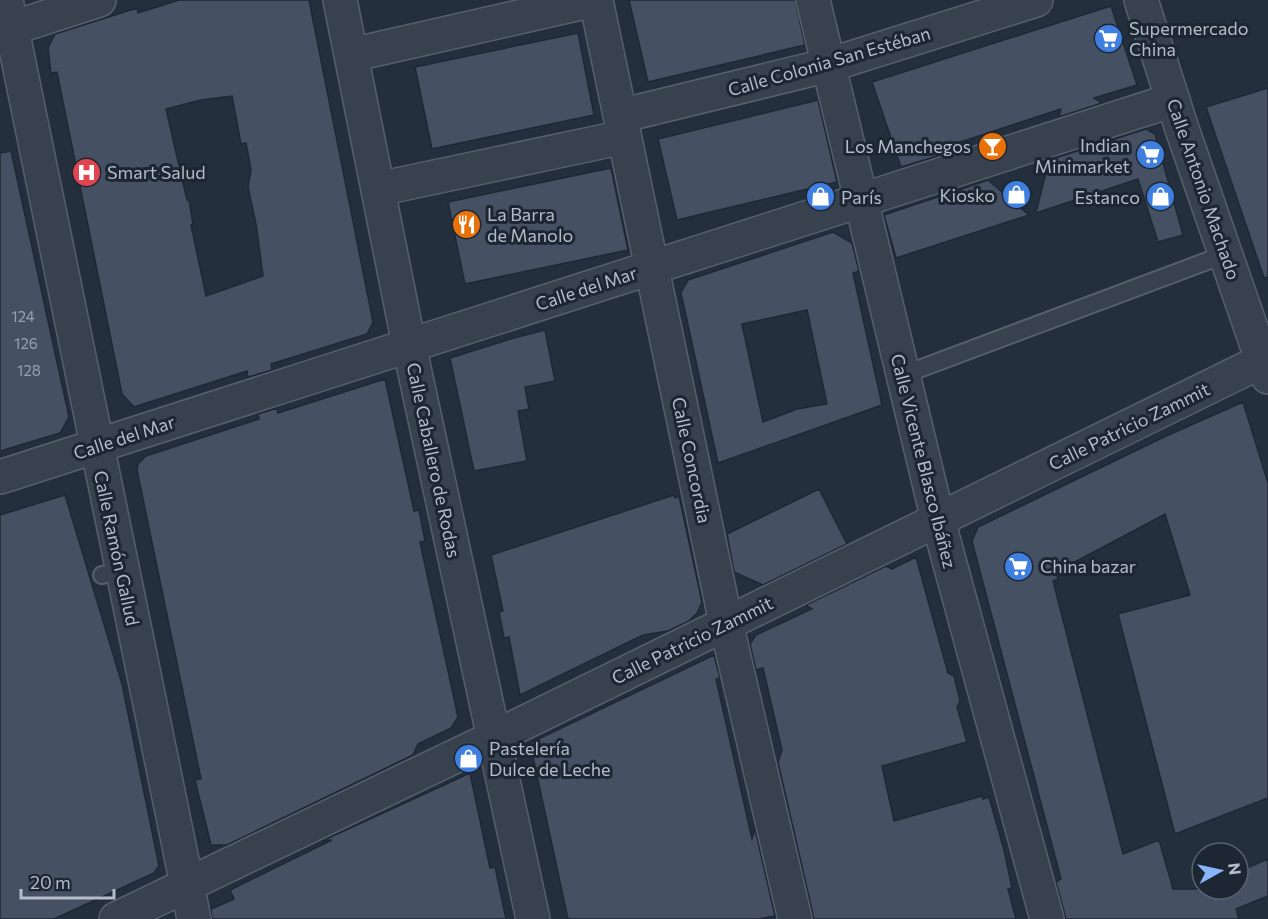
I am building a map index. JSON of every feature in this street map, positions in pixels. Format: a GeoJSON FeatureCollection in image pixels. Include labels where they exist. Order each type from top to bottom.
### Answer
{"type":"FeatureCollection","features":[{"type":"Feature","properties":{"kind":"street"},"geometry":{"type":"LineString","coordinates":[[6,20],[99,0]]}},
{"type":"Feature","properties":{"kind":"street","name":"Calle Caballero de Rodas"},"geometry":{"type":"LineString","coordinates":[[340,0],[409,345],[533,919]]}},
{"type":"Feature","properties":{"kind":"street"},"geometry":{"type":"LineString","coordinates":[[351,55],[595,0]]}},
{"type":"Feature","properties":{"kind":"street","name":"Calle Concordia"},"geometry":{"type":"LineString","coordinates":[[595,0],[726,622],[795,919]]}},
{"type":"Feature","properties":{"kind":"street","name":"Calle Vicente Blasco Ibáñez"},"geometry":{"type":"LineString","coordinates":[[813,0],[938,520],[1047,919]]}},
{"type":"Feature","properties":{"kind":"street","name":"Calle Colonia San Estéban"},"geometry":{"type":"LineString","coordinates":[[378,189],[622,127],[1036,0]]}},
{"type":"Feature","properties":{"kind":"street","name":"Calle Antonio Machado"},"geometry":{"type":"LineString","coordinates":[[1141,0],[1173,100],[1266,366]]}},
{"type":"Feature","properties":{"kind":"street","name":"Calle Ramón Gallud"},"geometry":{"type":"LineString","coordinates":[[6,20],[194,919]]}},
{"type":"Feature","properties":{"kind":"street","name":"Calle del Mar"},"geometry":{"type":"LineString","coordinates":[[0,477],[1173,100]]}},
{"type":"Feature","properties":{"kind":"street","name":"Calle Patricio Zammit"},"geometry":{"type":"LineString","coordinates":[[116,919],[938,520],[1266,366]]}},
{"type":"Feature","properties":{"kind":"lane"},"geometry":{"type":"LineString","coordinates":[[903,375],[1226,254]]}},
{"type":"Feature","properties":{"kind":"lane"},"geometry":{"type":"LineString","coordinates":[[96,446],[90,476],[106,574],[130,662],[143,675]]}},
{"type":"Feature","properties":{"kind":"building"},"geometry":{"type":"Polygon","coordinates":[[[179,0],[309,0],[373,322],[367,334],[271,364],[272,370],[248,377],[247,371],[134,407],[122,394],[57,72],[51,73],[48,48],[55,34],[137,8],[138,13],[179,0]],[[232,96],[201,100],[166,109],[187,200],[189,200],[193,224],[191,225],[206,296],[263,276],[248,187],[251,170],[246,143],[241,144],[232,96]]]}},
{"type":"Feature","properties":{"kind":"building"},"geometry":{"type":"Polygon","coordinates":[[[629,0],[795,0],[805,45],[648,82],[629,0]]]}},
{"type":"Feature","properties":{"kind":"building"},"geometry":{"type":"Polygon","coordinates":[[[1111,6],[1137,85],[1094,98],[1102,103],[1059,117],[1061,109],[948,146],[954,151],[901,167],[872,82],[1111,6]]]}},
{"type":"Feature","properties":{"kind":"building"},"geometry":{"type":"Polygon","coordinates":[[[578,33],[594,115],[432,149],[415,67],[578,33]]]}},
{"type":"Feature","properties":{"kind":"building"},"geometry":{"type":"Polygon","coordinates":[[[1268,88],[1268,277],[1264,278],[1206,107],[1268,88]]]}},
{"type":"Feature","properties":{"kind":"building"},"geometry":{"type":"Polygon","coordinates":[[[818,100],[837,182],[677,220],[658,139],[818,100]]]}},
{"type":"Feature","properties":{"kind":"building"},"geometry":{"type":"Polygon","coordinates":[[[1146,129],[1155,134],[1183,235],[1158,242],[1138,179],[1036,213],[1049,160],[1146,129]]]}},
{"type":"Feature","properties":{"kind":"building"},"geometry":{"type":"Polygon","coordinates":[[[11,151],[69,417],[60,433],[0,451],[0,153],[11,151]]]}},
{"type":"Feature","properties":{"kind":"building"},"geometry":{"type":"Polygon","coordinates":[[[611,168],[628,250],[465,284],[448,202],[611,168]]]}},
{"type":"Feature","properties":{"kind":"building"},"geometry":{"type":"Polygon","coordinates":[[[988,180],[1029,215],[896,258],[884,215],[988,180]]]}},
{"type":"Feature","properties":{"kind":"building"},"geometry":{"type":"Polygon","coordinates":[[[833,232],[852,243],[859,271],[853,273],[882,405],[718,463],[681,293],[688,280],[833,232]],[[807,310],[742,324],[763,422],[797,409],[827,404],[807,310]]]}},
{"type":"Feature","properties":{"kind":"building"},"geometry":{"type":"Polygon","coordinates":[[[545,330],[555,381],[525,387],[529,409],[518,411],[527,461],[474,471],[450,358],[545,330]]]}},
{"type":"Feature","properties":{"kind":"building"},"geometry":{"type":"Polygon","coordinates":[[[385,379],[414,511],[419,510],[425,541],[420,542],[458,717],[451,728],[418,744],[413,755],[227,845],[211,845],[195,780],[201,779],[137,470],[138,464],[146,456],[259,419],[258,414],[277,408],[278,413],[385,379]]]}},
{"type":"Feature","properties":{"kind":"building"},"geometry":{"type":"Polygon","coordinates":[[[1243,402],[1268,483],[1268,798],[1175,834],[1118,614],[1190,595],[1165,514],[1056,572],[1058,579],[1053,581],[1123,854],[1159,840],[1173,889],[1190,889],[1190,901],[1250,901],[1250,867],[1268,859],[1268,896],[1236,909],[1239,919],[1066,919],[1056,882],[1061,879],[972,541],[978,527],[1164,437],[1243,402]]]}},
{"type":"Feature","properties":{"kind":"building"},"geometry":{"type":"Polygon","coordinates":[[[819,489],[847,544],[763,585],[734,572],[727,534],[819,489]]]}},
{"type":"Feature","properties":{"kind":"building"},"geometry":{"type":"Polygon","coordinates":[[[65,495],[122,684],[159,866],[154,873],[54,919],[0,919],[0,515],[65,495]]]}},
{"type":"Feature","properties":{"kind":"building"},"geometry":{"type":"Polygon","coordinates":[[[674,495],[675,498],[679,496],[702,602],[697,613],[689,621],[668,631],[643,635],[520,695],[509,637],[504,638],[499,612],[503,611],[491,555],[674,495]]]}},
{"type":"Feature","properties":{"kind":"building"},"geometry":{"type":"Polygon","coordinates":[[[916,557],[948,673],[954,676],[960,701],[957,707],[967,742],[882,766],[894,821],[982,796],[983,799],[989,797],[1004,850],[1012,888],[1008,889],[1016,919],[814,919],[778,762],[782,750],[763,668],[756,670],[750,644],[756,635],[812,609],[806,605],[886,566],[892,569],[916,557]]]}},
{"type":"Feature","properties":{"kind":"building"},"geometry":{"type":"Polygon","coordinates":[[[714,655],[720,678],[716,679],[752,839],[755,829],[775,916],[758,919],[568,919],[530,743],[714,655]]]}},
{"type":"Feature","properties":{"kind":"building"},"geometry":{"type":"Polygon","coordinates":[[[470,773],[490,868],[495,867],[506,919],[212,919],[211,909],[234,899],[230,890],[332,840],[322,841],[470,773]]]}},
{"type":"Feature","properties":{"kind":"place","name":"Supermercado China"},"geometry":{"type":"Point","coordinates":[1108,38]}},
{"type":"Feature","properties":{"kind":"place","name":"Los Manchegos"},"geometry":{"type":"Point","coordinates":[992,146]}},
{"type":"Feature","properties":{"kind":"place","name":"Indian Minimarket"},"geometry":{"type":"Point","coordinates":[1151,155]}},
{"type":"Feature","properties":{"kind":"place","name":"Smart Salud"},"geometry":{"type":"Point","coordinates":[86,172]}},
{"type":"Feature","properties":{"kind":"place","name":"Kiosko"},"geometry":{"type":"Point","coordinates":[1016,195]}},
{"type":"Feature","properties":{"kind":"place","name":"París"},"geometry":{"type":"Point","coordinates":[820,197]}},
{"type":"Feature","properties":{"kind":"place","name":"Estanco"},"geometry":{"type":"Point","coordinates":[1161,197]}},
{"type":"Feature","properties":{"kind":"place","name":"La Barra de Manolo"},"geometry":{"type":"Point","coordinates":[466,224]}},
{"type":"Feature","properties":{"kind":"place","name":"China bazar"},"geometry":{"type":"Point","coordinates":[1019,566]}},
{"type":"Feature","properties":{"kind":"place","name":"Pastelería Dulce de Leche"},"geometry":{"type":"Point","coordinates":[468,758]}}]}
